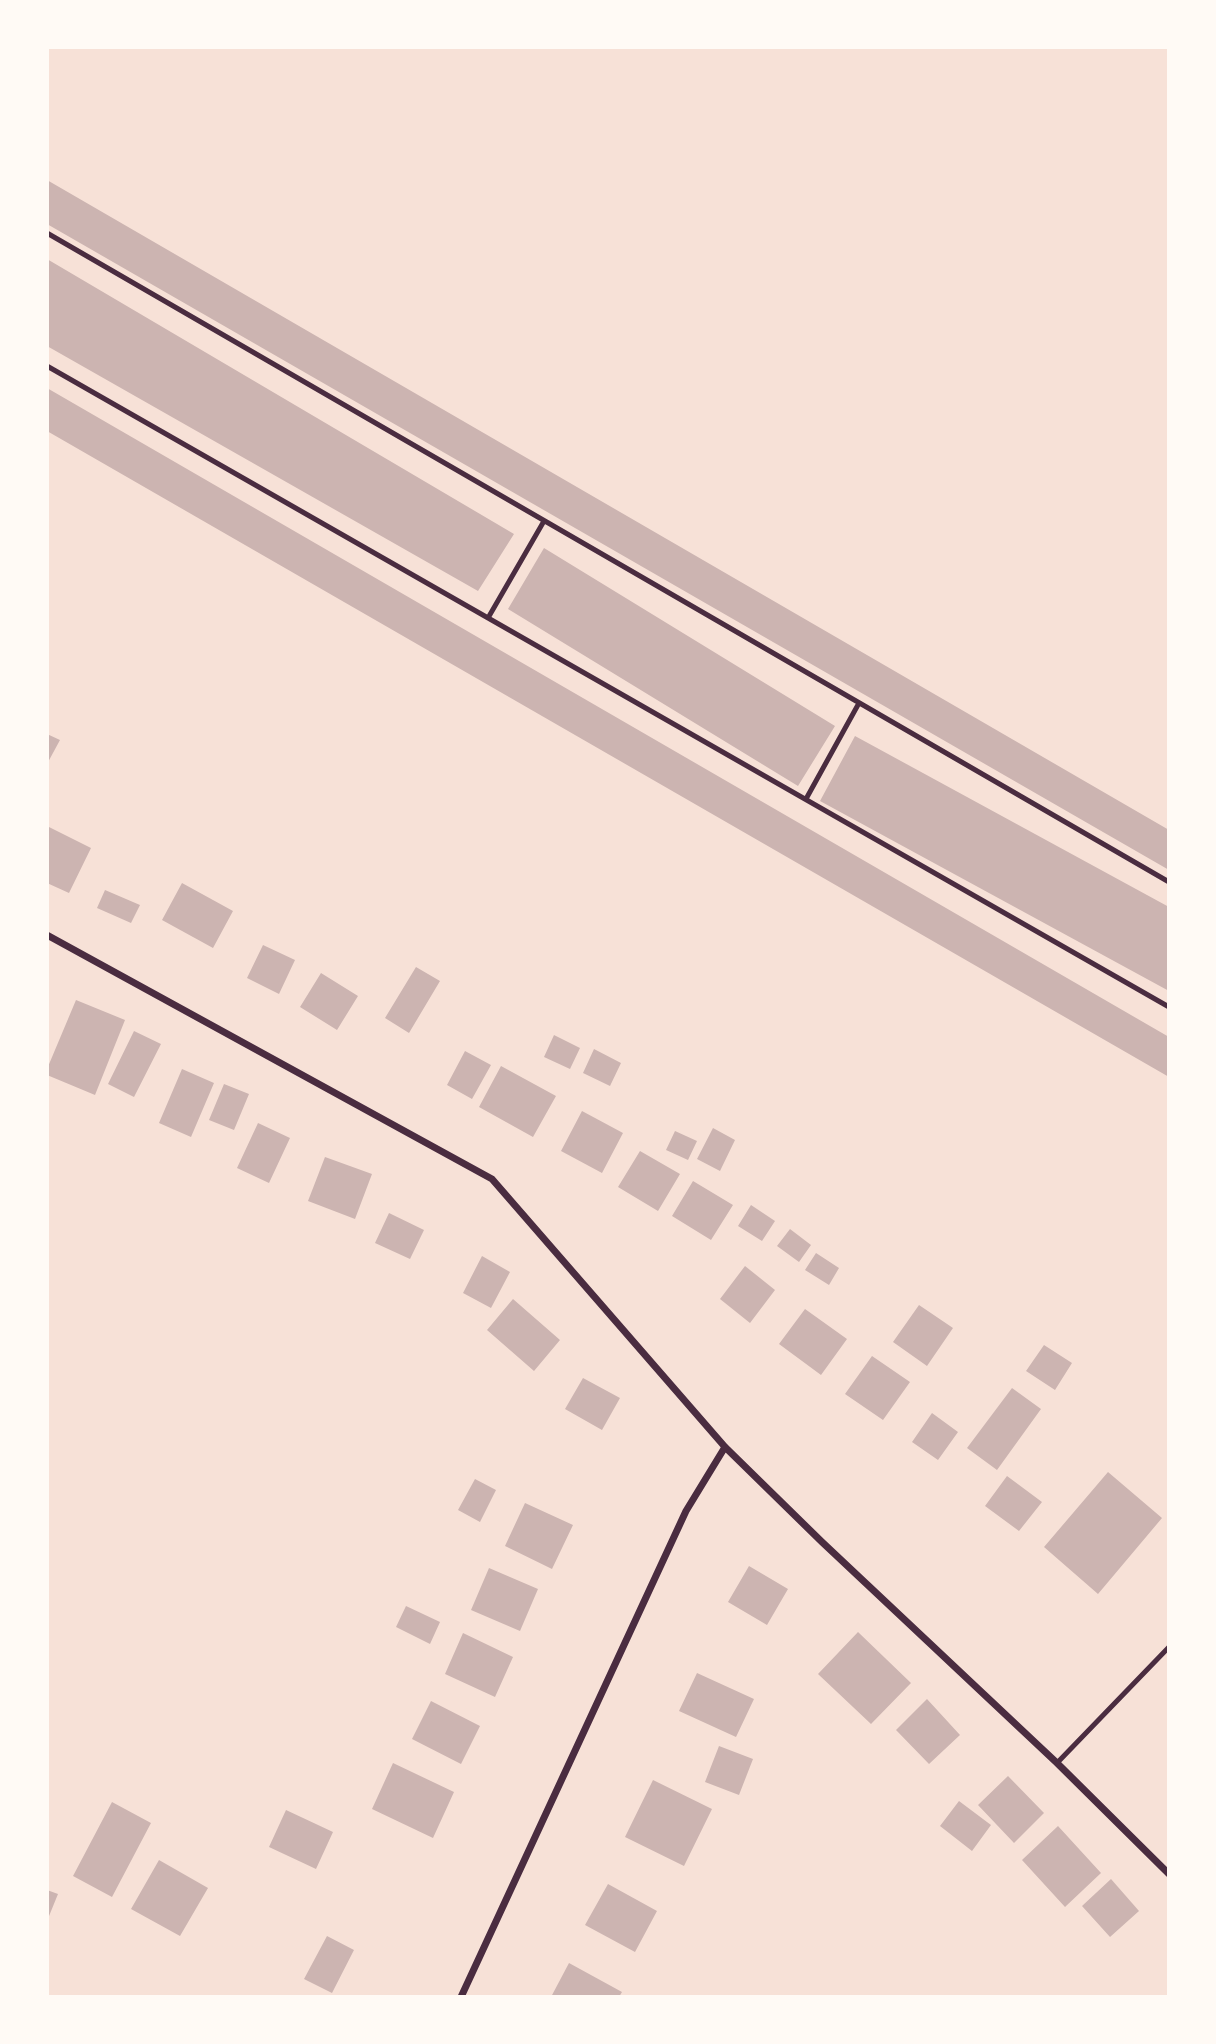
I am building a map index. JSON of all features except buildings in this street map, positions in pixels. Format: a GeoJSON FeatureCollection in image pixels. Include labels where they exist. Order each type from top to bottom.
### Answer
{"type":"FeatureCollection","features":[{"type":"Feature","properties":{"kind":"street"},"geometry":{"type":"LineString","coordinates":[[47,935],[492,1179],[725,1447],[1057,1763],[1169,1874]]}},
{"type":"Feature","properties":{"kind":"street"},"geometry":{"type":"LineString","coordinates":[[461,1997],[686,1511],[725,1447]]}},
{"type":"Feature","properties":{"kind":"lane"},"geometry":{"type":"LineString","coordinates":[[47,233],[1169,882]]}},
{"type":"Feature","properties":{"kind":"lane"},"geometry":{"type":"LineString","coordinates":[[47,366],[1169,1007]]}},
{"type":"Feature","properties":{"kind":"lane"},"geometry":{"type":"LineString","coordinates":[[488,618],[544,521]]}},
{"type":"Feature","properties":{"kind":"lane"},"geometry":{"type":"LineString","coordinates":[[806,799],[859,703]]}},
{"type":"Feature","properties":{"kind":"lane"},"geometry":{"type":"LineString","coordinates":[[1057,1763],[1169,1647]]}}]}
